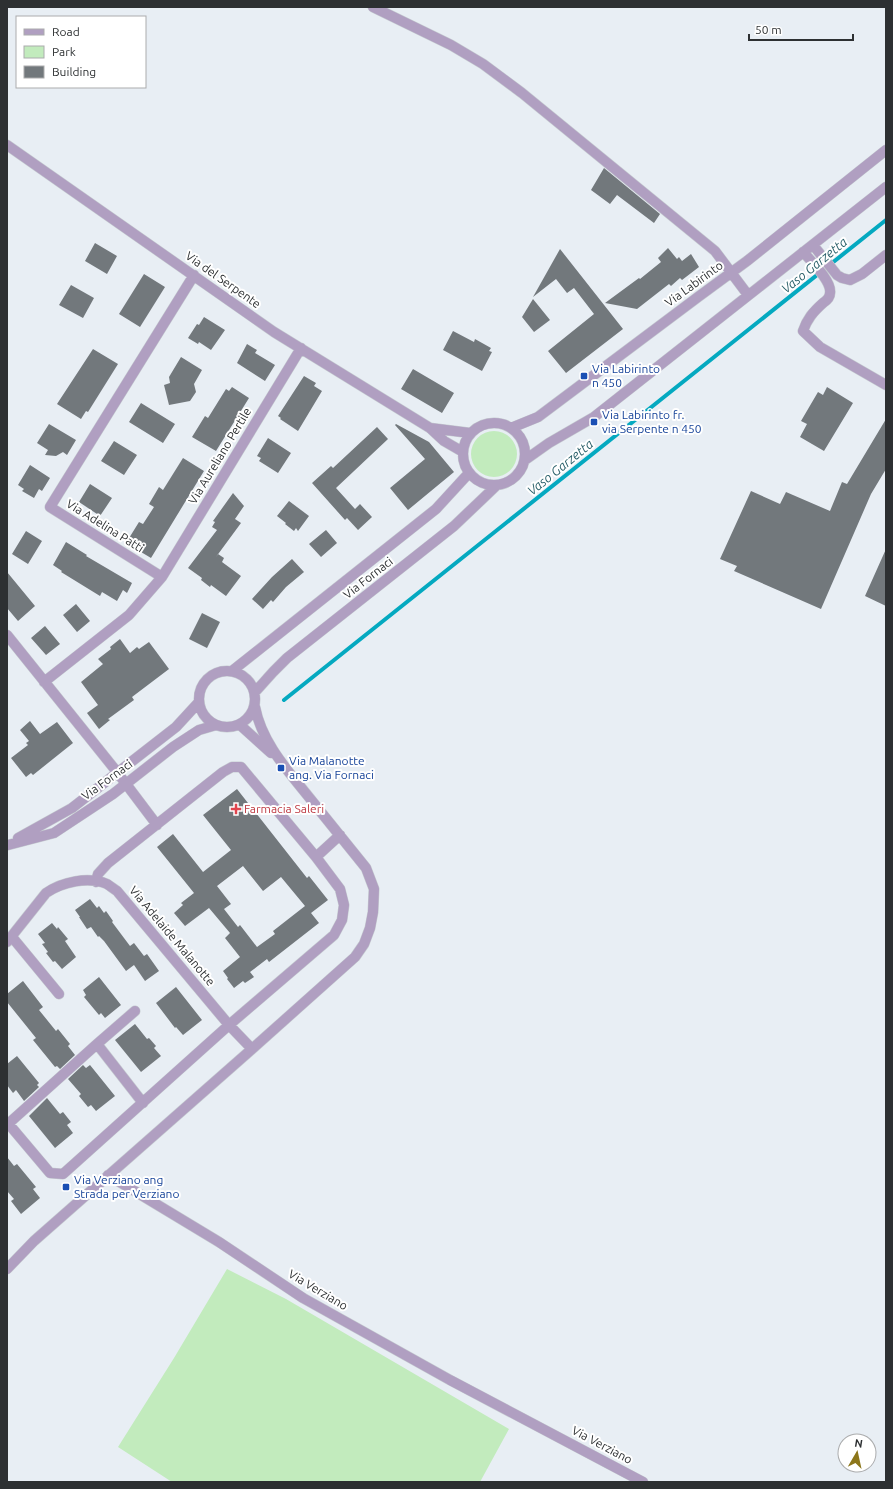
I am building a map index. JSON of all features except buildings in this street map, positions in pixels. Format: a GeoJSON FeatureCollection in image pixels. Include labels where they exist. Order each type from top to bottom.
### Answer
{"type":"FeatureCollection","features":[{"type":"Feature","properties":{"kind":"street"},"geometry":{"type":"LineString","coordinates":[[373,7],[451,45],[483,64],[522,93],[715,251],[748,295]]}},
{"type":"Feature","properties":{"kind":"street","name":"Via del Serpente"},"geometry":{"type":"LineString","coordinates":[[7,145],[274,332],[430,428],[444,441],[463,452]]}},
{"type":"Feature","properties":{"kind":"street","name":"Via Labirinto"},"geometry":{"type":"LineString","coordinates":[[511,428],[538,417],[753,257],[886,150]]}},
{"type":"Feature","properties":{"kind":"street"},"geometry":{"type":"LineString","coordinates":[[524,460],[549,443],[594,417],[886,187]]}},
{"type":"Feature","properties":{"kind":"street"},"geometry":{"type":"LineString","coordinates":[[813,244],[834,272],[842,278],[850,280],[862,274],[886,255]]}},
{"type":"Feature","properties":{"kind":"street"},"geometry":{"type":"LineString","coordinates":[[803,252],[830,286],[830,296],[813,312],[803,331],[820,347],[886,385]]}},
{"type":"Feature","properties":{"kind":"street","name":"Via Adelina Patti"},"geometry":{"type":"LineString","coordinates":[[162,577],[50,507],[194,275]]}},
{"type":"Feature","properties":{"kind":"street","name":"Via Aureliano Pertile"},"geometry":{"type":"LineString","coordinates":[[162,577],[301,348]]}},
{"type":"Feature","properties":{"kind":"street"},"geometry":{"type":"LineString","coordinates":[[497,485],[479,481],[469,473],[464,463],[463,452],[466,439],[470,433],[478,426],[491,423],[503,424],[511,428],[516,431],[522,440],[525,453],[524,460]]}},
{"type":"Feature","properties":{"kind":"street","name":"Via del Serpente"},"geometry":{"type":"LineString","coordinates":[[430,428],[470,433]]}},
{"type":"Feature","properties":{"kind":"street","name":"Via Fornaci"},"geometry":{"type":"LineString","coordinates":[[255,692],[272,672],[287,658],[454,526],[497,485],[516,476],[521,470],[524,460]]}},
{"type":"Feature","properties":{"kind":"street","name":"Via Fornaci"},"geometry":{"type":"LineString","coordinates":[[7,845],[72,808],[176,727],[199,702],[202,687],[208,678],[216,672],[232,671],[436,509],[469,473]]}},
{"type":"Feature","properties":{"kind":"street"},"geometry":{"type":"LineString","coordinates":[[44,682],[129,615],[162,577]]}},
{"type":"Feature","properties":{"kind":"street"},"geometry":{"type":"LineString","coordinates":[[7,635],[117,772],[157,825]]}},
{"type":"Feature","properties":{"kind":"street"},"geometry":{"type":"LineString","coordinates":[[7,1269],[34,1241],[354,957],[364,944],[373,912],[374,889],[366,868],[282,764],[240,725],[251,715],[255,707],[255,692],[253,686],[244,676],[232,671]]}},
{"type":"Feature","properties":{"kind":"street"},"geometry":{"type":"LineString","coordinates":[[199,702],[204,716],[216,725]]}},
{"type":"Feature","properties":{"kind":"street"},"geometry":{"type":"LineString","coordinates":[[255,707],[257,717],[265,736],[282,764]]}},
{"type":"Feature","properties":{"kind":"street","name":"Via Fornaci"},"geometry":{"type":"LineString","coordinates":[[7,845],[54,833],[126,784],[173,747],[199,730],[216,725],[228,727],[240,725]]}},
{"type":"Feature","properties":{"kind":"street"},"geometry":{"type":"LineString","coordinates":[[58,994],[9,940],[46,893],[53,888],[68,883],[85,880],[96,882],[98,874],[108,863],[223,772],[232,767],[241,767],[316,857],[340,889],[344,905],[342,920],[334,935],[229,1025],[63,1174],[50,1173],[8,1123],[135,1012]]}},
{"type":"Feature","properties":{"kind":"street"},"geometry":{"type":"LineString","coordinates":[[316,857],[340,835]]}},
{"type":"Feature","properties":{"kind":"street","name":"Via Adelaide Malanotte"},"geometry":{"type":"LineString","coordinates":[[96,882],[106,884],[117,891],[229,1025],[252,1049]]}},
{"type":"Feature","properties":{"kind":"street"},"geometry":{"type":"LineString","coordinates":[[97,1044],[143,1103]]}},
{"type":"Feature","properties":{"kind":"street","name":"Via Verziano"},"geometry":{"type":"LineString","coordinates":[[108,1175],[219,1242],[303,1298],[450,1380],[644,1482]]}},
{"type":"Feature","properties":{"kind":"green space"},"geometry":{"type":"Polygon","coordinates":[[[494,431],[507,435],[513,441],[517,454],[513,467],[507,473],[494,477],[481,473],[475,467],[471,454],[475,441],[481,435],[494,431]]]}},
{"type":"Feature","properties":{"kind":"green space"},"geometry":{"type":"Polygon","coordinates":[[[227,1269],[286,1299],[509,1429],[480,1482],[172,1482],[118,1447],[174,1358],[227,1269]]]}},
{"type":"Feature","properties":{"kind":"waterway","name":"Vaso Garzetta"},"geometry":{"type":"LineString","coordinates":[[284,700],[886,220]]}},
{"type":"Feature","properties":{"kind":"place","name":"Via Labirinto n 450"},"geometry":{"type":"Point","coordinates":[584,376]}},
{"type":"Feature","properties":{"kind":"place","name":"Via Labirinto fr. via Serpente n 450"},"geometry":{"type":"Point","coordinates":[594,422]}},
{"type":"Feature","properties":{"kind":"place","name":"Via Malanotte ang. Via Fornaci"},"geometry":{"type":"Point","coordinates":[281,768]}},
{"type":"Feature","properties":{"kind":"place","name":"Farmacia Saleri"},"geometry":{"type":"Point","coordinates":[236,809]}},
{"type":"Feature","properties":{"kind":"place","name":"Via Verziano ang Strada per Verziano"},"geometry":{"type":"Point","coordinates":[66,1187]}}]}
